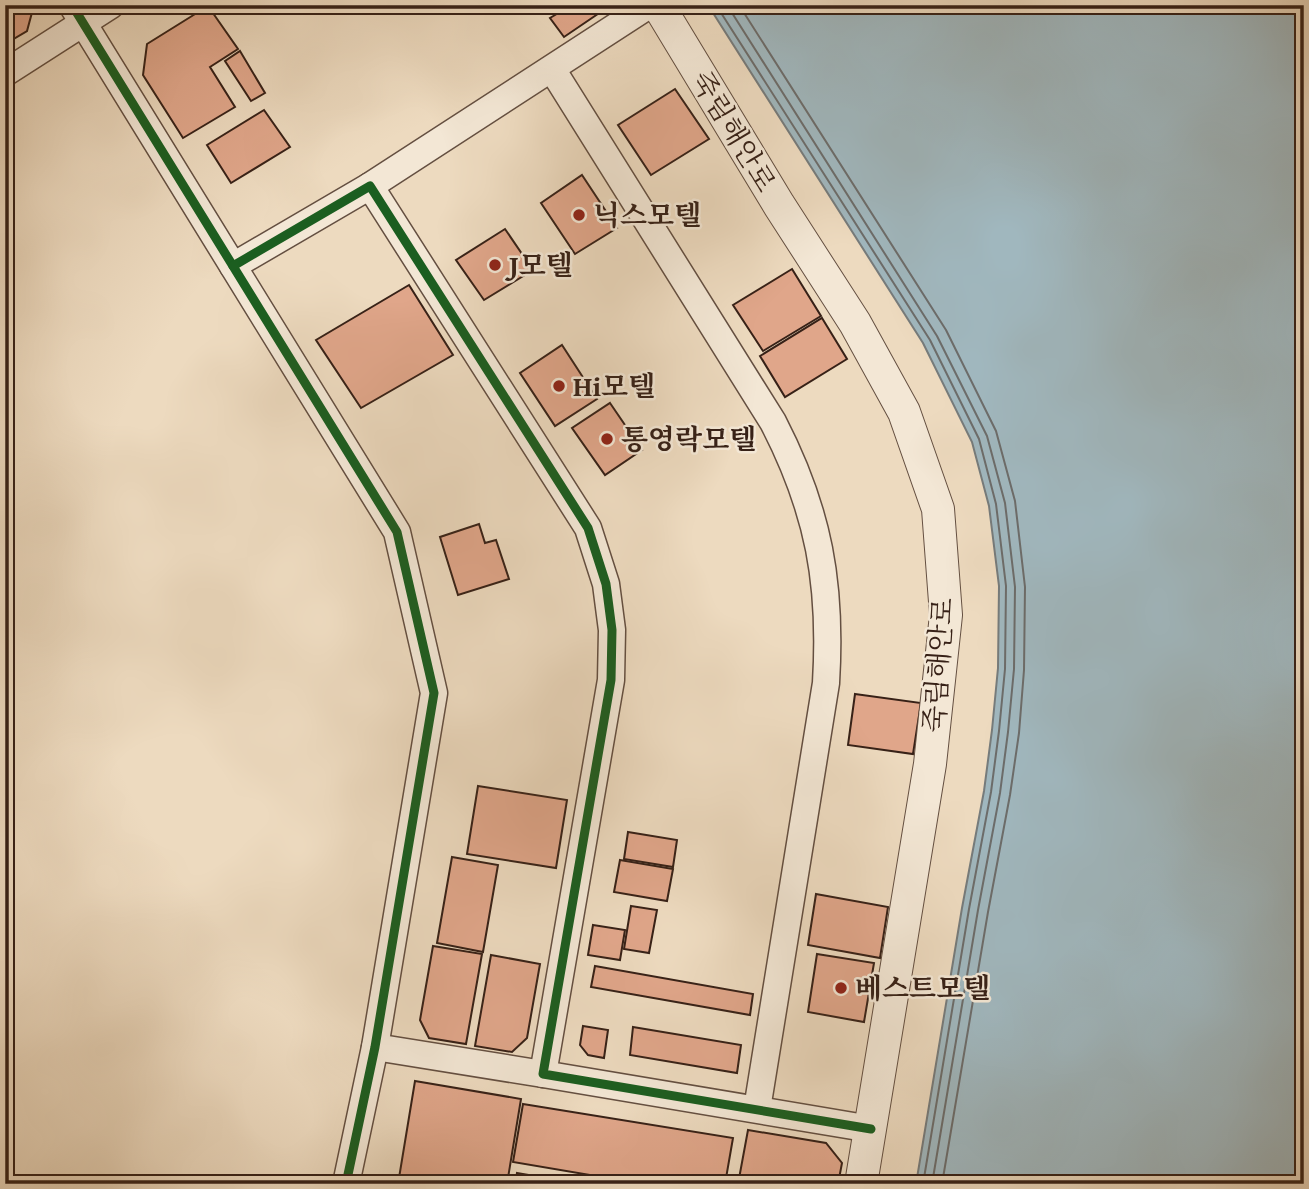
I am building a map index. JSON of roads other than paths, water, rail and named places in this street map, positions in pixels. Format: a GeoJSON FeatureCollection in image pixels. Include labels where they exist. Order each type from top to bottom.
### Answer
{"type":"FeatureCollection","features":[{"type":"Feature","properties":{"kind":"street"},"geometry":{"type":"LineString","coordinates":[[5,73],[78,14],[111,5]]}},
{"type":"Feature","properties":{"kind":"street"},"geometry":{"type":"LineString","coordinates":[[233,266],[370,186],[649,5]]}},
{"type":"Feature","properties":{"kind":"street","name":"죽림해안로"},"geometry":{"type":"LineString","coordinates":[[658,5],[779,205],[855,323],[904,412],[938,509],[946,615],[930,764],[861,1184]]}},
{"type":"Feature","properties":{"kind":"street"},"geometry":{"type":"LineString","coordinates":[[78,14],[397,532],[434,693],[375,1047],[346,1184]]}},
{"type":"Feature","properties":{"kind":"street"},"geometry":{"type":"LineString","coordinates":[[552,69],[774,422],[815,523],[822,554],[829,638],[826,684],[757,1109]]}},
{"type":"Feature","properties":{"kind":"street"},"geometry":{"type":"LineString","coordinates":[[370,186],[588,528],[606,584],[612,630],[611,680],[543,1074]]}},
{"type":"Feature","properties":{"kind":"street"},"geometry":{"type":"LineString","coordinates":[[375,1047],[870,1129]]}},
{"type":"Feature","properties":{"kind":"water"},"geometry":{"type":"Polygon","coordinates":[[[708,5],[1304,5],[1304,1184],[916,1184],[984,791],[992,730],[998,668],[999,586],[989,506],[972,442],[923,343],[708,5]]]}},
{"type":"Feature","properties":{"kind":"place","name":"닉스모텔"},"geometry":{"type":"Point","coordinates":[579,215]}},
{"type":"Feature","properties":{"kind":"place","name":"J모텔"},"geometry":{"type":"Point","coordinates":[495,265]}},
{"type":"Feature","properties":{"kind":"place","name":"Hi모텔"},"geometry":{"type":"Point","coordinates":[559,386]}},
{"type":"Feature","properties":{"kind":"place","name":"통영락모텔"},"geometry":{"type":"Point","coordinates":[607,439]}},
{"type":"Feature","properties":{"kind":"place","name":"베스트모텔"},"geometry":{"type":"Point","coordinates":[841,988]}}]}
